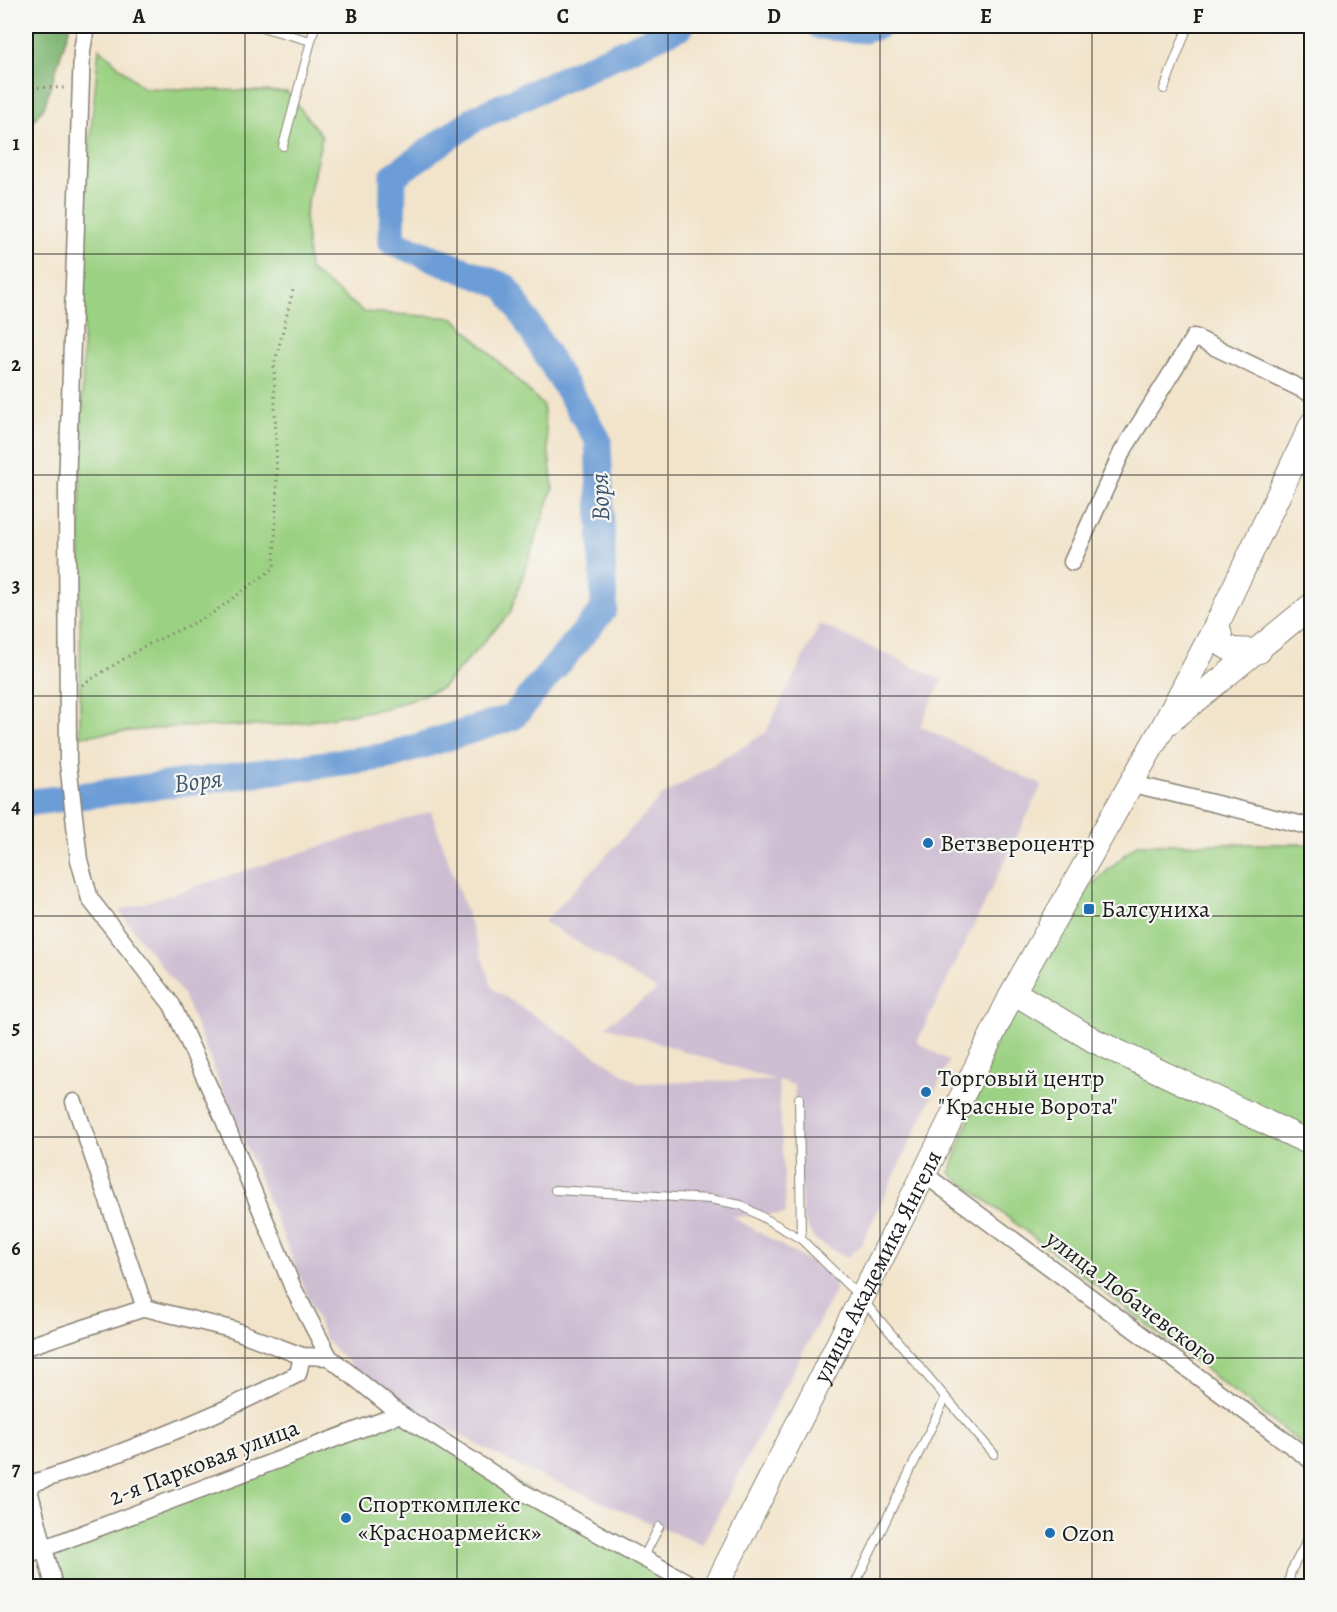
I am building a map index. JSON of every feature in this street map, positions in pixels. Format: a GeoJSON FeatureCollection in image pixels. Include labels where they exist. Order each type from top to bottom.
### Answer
{"type":"FeatureCollection","features":[{"type":"Feature","properties":{"kind":"main road","name":"улица Академика Янгеля"},"geometry":{"type":"LineString","coordinates":[[716,1587],[1013,992],[1129,783],[1163,728],[1217,624],[1311,424]]}},
{"type":"Feature","properties":{"kind":"main road"},"geometry":{"type":"LineString","coordinates":[[1163,728],[1259,651],[1311,605]]}},
{"type":"Feature","properties":{"kind":"main road"},"geometry":{"type":"LineString","coordinates":[[1217,624],[1222,644],[1232,650],[1259,651]]}},
{"type":"Feature","properties":{"kind":"main road"},"geometry":{"type":"LineString","coordinates":[[1013,992],[1095,1041],[1311,1144]]}},
{"type":"Feature","properties":{"kind":"street"},"geometry":{"type":"LineString","coordinates":[[86,26],[80,88],[67,487],[68,763],[79,860],[90,899],[172,1005],[221,1113],[293,1288],[329,1357],[400,1414],[517,1489],[694,1587]]}},
{"type":"Feature","properties":{"kind":"street"},"geometry":{"type":"LineString","coordinates":[[1072,562],[1122,452],[1194,337],[1311,394]]}},
{"type":"Feature","properties":{"kind":"street"},"geometry":{"type":"LineString","coordinates":[[1129,783],[1311,827]]}},
{"type":"Feature","properties":{"kind":"street"},"geometry":{"type":"LineString","coordinates":[[74,1102],[145,1308]]}},
{"type":"Feature","properties":{"kind":"street","name":"улица Лобачевского"},"geometry":{"type":"LineString","coordinates":[[924,1174],[1311,1461]]}},
{"type":"Feature","properties":{"kind":"street"},"geometry":{"type":"LineString","coordinates":[[26,1347],[145,1308],[231,1329],[302,1356],[329,1357]]}},
{"type":"Feature","properties":{"kind":"street"},"geometry":{"type":"LineString","coordinates":[[54,1587],[26,1482],[160,1438],[239,1404],[298,1374],[302,1356]]}},
{"type":"Feature","properties":{"kind":"street","name":"2-я Парковая улица"},"geometry":{"type":"LineString","coordinates":[[26,1555],[400,1414]]}},
{"type":"Feature","properties":{"kind":"lane"},"geometry":{"type":"LineString","coordinates":[[257,26],[312,41]]}},
{"type":"Feature","properties":{"kind":"lane"},"geometry":{"type":"LineString","coordinates":[[283,146],[315,26]]}},
{"type":"Feature","properties":{"kind":"lane"},"geometry":{"type":"LineString","coordinates":[[1164,89],[1188,26]]}},
{"type":"Feature","properties":{"kind":"lane"},"geometry":{"type":"LineString","coordinates":[[799,1098],[801,1239]]}},
{"type":"Feature","properties":{"kind":"lane"},"geometry":{"type":"LineString","coordinates":[[555,1190],[710,1198],[741,1205],[801,1239],[860,1297],[993,1454]]}},
{"type":"Feature","properties":{"kind":"lane"},"geometry":{"type":"LineString","coordinates":[[854,1587],[945,1399]]}},
{"type":"Feature","properties":{"kind":"lane"},"geometry":{"type":"LineString","coordinates":[[643,1558],[659,1527]]}},
{"type":"Feature","properties":{"kind":"lane"},"geometry":{"type":"LineString","coordinates":[[1288,1587],[1291,1571],[1311,1531]]}},
{"type":"Feature","properties":{"kind":"path"},"geometry":{"type":"LineString","coordinates":[[26,87],[80,88]]}},
{"type":"Feature","properties":{"kind":"path"},"geometry":{"type":"LineString","coordinates":[[68,694],[143,647],[210,615],[274,568],[277,484],[274,366],[293,290]]}},
{"type":"Feature","properties":{"kind":"shaded area"},"geometry":{"type":"Polygon","coordinates":[[[820,624],[942,680],[920,726],[1042,785],[917,1042],[949,1061],[861,1245],[847,1258],[814,1239],[803,1219],[794,1085],[778,1080],[786,1214],[733,1217],[835,1277],[835,1291],[702,1545],[522,1468],[377,1392],[326,1340],[183,994],[119,911],[431,811],[493,989],[638,1083],[775,1080],[605,1026],[657,990],[544,922],[662,796],[765,733],[820,624]]]}},
{"type":"Feature","properties":{"kind":"green space"},"geometry":{"type":"Polygon","coordinates":[[[26,26],[70,26],[44,107],[26,130],[26,26]]]}},
{"type":"Feature","properties":{"kind":"green space"},"geometry":{"type":"Polygon","coordinates":[[[99,48],[143,88],[287,92],[322,136],[305,215],[309,269],[364,312],[454,318],[543,405],[553,488],[510,613],[442,688],[387,708],[287,725],[174,727],[80,736],[80,512],[86,181],[99,48]]]}},
{"type":"Feature","properties":{"kind":"green space"},"geometry":{"type":"Polygon","coordinates":[[[1137,844],[1311,844],[1311,1451],[950,1173],[1013,992],[1054,919],[1137,844]]]}},
{"type":"Feature","properties":{"kind":"green space","name":"Спорткомплекс «Красноармейск»"},"geometry":{"type":"Polygon","coordinates":[[[400,1414],[694,1586],[54,1586],[45,1548],[400,1414]]]}},
{"type":"Feature","properties":{"kind":"waterway","name":"Воря"},"geometry":{"type":"LineString","coordinates":[[26,803],[388,756],[513,717],[604,609],[598,440],[506,287],[392,242],[393,176],[476,118],[681,26]]}},
{"type":"Feature","properties":{"kind":"waterway","name":"Воря"},"geometry":{"type":"LineString","coordinates":[[820,26],[864,30],[878,26]]}},
{"type":"Feature","properties":{"kind":"place","name":"Ветзвероцентр"},"geometry":{"type":"Point","coordinates":[928,843]}},
{"type":"Feature","properties":{"kind":"place","name":"Балсуниха"},"geometry":{"type":"Point","coordinates":[1089,909]}},
{"type":"Feature","properties":{"kind":"place","name":"Торговый центр \"Красные Ворота\""},"geometry":{"type":"Point","coordinates":[926,1092]}},
{"type":"Feature","properties":{"kind":"place","name":"Спорткомплекс «Красноармейск»"},"geometry":{"type":"Point","coordinates":[346,1518]}},
{"type":"Feature","properties":{"kind":"place","name":"Ozon"},"geometry":{"type":"Point","coordinates":[1050,1533]}}]}
